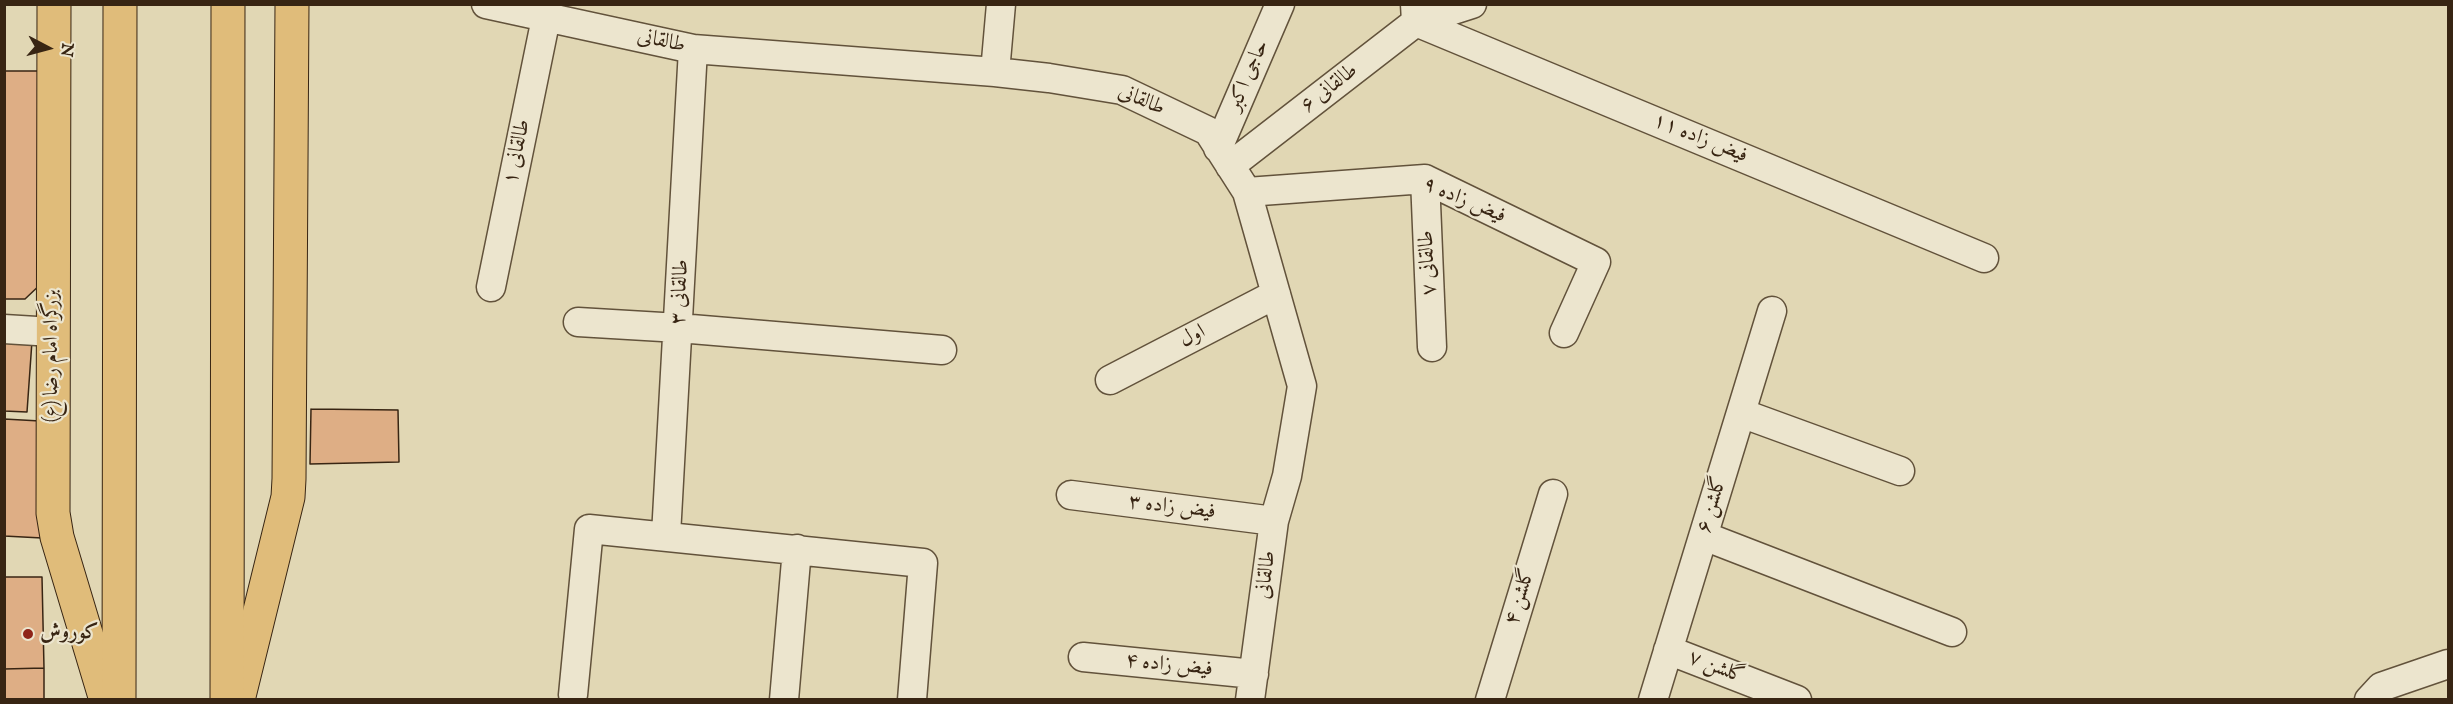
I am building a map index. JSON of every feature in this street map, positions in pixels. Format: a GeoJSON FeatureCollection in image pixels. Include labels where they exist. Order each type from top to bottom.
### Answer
{"type":"FeatureCollection","features":[{"type":"Feature","properties":{"kind":"main road","name":"بزرگراه امام رضا (ع)"},"geometry":{"type":"LineString","coordinates":[[54,4],[53,513],[57,537],[106,699]]}},
{"type":"Feature","properties":{"kind":"main road"},"geometry":{"type":"LineString","coordinates":[[119,699],[120,4]]}},
{"type":"Feature","properties":{"kind":"main road"},"geometry":{"type":"LineString","coordinates":[[228,4],[228,699]]}},
{"type":"Feature","properties":{"kind":"main road"},"geometry":{"type":"LineString","coordinates":[[238,699],[288,497],[290,479],[292,4]]}},
{"type":"Feature","properties":{"kind":"street","name":"طالقانی"},"geometry":{"type":"LineString","coordinates":[[486,4],[546,18],[585,15],[693,49],[995,72],[1122,90],[1208,131],[1247,192],[1302,386],[1287,476],[1274,521],[1252,687]]}},
{"type":"Feature","properties":{"kind":"street"},"geometry":{"type":"LineString","coordinates":[[995,72],[1001,4]]}},
{"type":"Feature","properties":{"kind":"street","name":"حاجی اکبر"},"geometry":{"type":"LineString","coordinates":[[1224,157],[1280,4]]}},
{"type":"Feature","properties":{"kind":"street","name":"طالقانی ۶"},"geometry":{"type":"LineString","coordinates":[[1224,157],[1415,13],[1472,4]]}},
{"type":"Feature","properties":{"kind":"street","name":"فیض زاده ۱۱"},"geometry":{"type":"LineString","coordinates":[[1415,13],[1984,258]]}},
{"type":"Feature","properties":{"kind":"street","name":"طالقانی ۱"},"geometry":{"type":"LineString","coordinates":[[491,287],[546,18]]}},
{"type":"Feature","properties":{"kind":"street","name":"طالقانی ۳"},"geometry":{"type":"LineString","coordinates":[[666,535],[693,49]]}},
{"type":"Feature","properties":{"kind":"street","name":"فیض زاده ۹"},"geometry":{"type":"LineString","coordinates":[[1247,192],[1425,179],[1596,262],[1564,333]]}},
{"type":"Feature","properties":{"kind":"street","name":"طالقانی ۷"},"geometry":{"type":"LineString","coordinates":[[1425,179],[1432,347]]}},
{"type":"Feature","properties":{"kind":"street","name":"اول"},"geometry":{"type":"LineString","coordinates":[[1110,380],[1276,294]]}},
{"type":"Feature","properties":{"kind":"street","name":"گلشن ۶"},"geometry":{"type":"LineString","coordinates":[[1653,699],[1772,311]]}},
{"type":"Feature","properties":{"kind":"street"},"geometry":{"type":"LineString","coordinates":[[578,322],[942,350]]}},
{"type":"Feature","properties":{"kind":"street"},"geometry":{"type":"LineString","coordinates":[[4,329],[53,332]]}},
{"type":"Feature","properties":{"kind":"street"},"geometry":{"type":"LineString","coordinates":[[1741,413],[1900,471]]}},
{"type":"Feature","properties":{"kind":"street","name":"گلشن ۴"},"geometry":{"type":"LineString","coordinates":[[1490,699],[1553,494]]}},
{"type":"Feature","properties":{"kind":"street","name":"فیض زاده ۳"},"geometry":{"type":"LineString","coordinates":[[1071,495],[1274,521]]}},
{"type":"Feature","properties":{"kind":"street"},"geometry":{"type":"LineString","coordinates":[[573,695],[589,529],[666,535],[923,563],[912,699]]}},
{"type":"Feature","properties":{"kind":"street"},"geometry":{"type":"LineString","coordinates":[[1704,536],[1952,632]]}},
{"type":"Feature","properties":{"kind":"street"},"geometry":{"type":"LineString","coordinates":[[784,699],[797,549]]}},
{"type":"Feature","properties":{"kind":"street","name":"گلشن ۷"},"geometry":{"type":"LineString","coordinates":[[1668,650],[1797,699]]}},
{"type":"Feature","properties":{"kind":"street","name":"فیض زاده ۴"},"geometry":{"type":"LineString","coordinates":[[1083,657],[1252,687]]}},
{"type":"Feature","properties":{"kind":"street"},"geometry":{"type":"LineString","coordinates":[[2369,699],[2381,687],[2448,664]]}},
{"type":"Feature","properties":{"kind":"building"},"geometry":{"type":"Polygon","coordinates":[[[4,71],[43,71],[44,281],[25,299],[4,299],[4,71]]]}},
{"type":"Feature","properties":{"kind":"building"},"geometry":{"type":"Polygon","coordinates":[[[4,339],[32,341],[27,412],[4,411],[4,339]]]}},
{"type":"Feature","properties":{"kind":"building"},"geometry":{"type":"Polygon","coordinates":[[[311,409],[398,410],[399,462],[310,464],[311,409]]]}},
{"type":"Feature","properties":{"kind":"building"},"geometry":{"type":"Polygon","coordinates":[[[4,419],[40,421],[42,538],[4,536],[4,419]]]}},
{"type":"Feature","properties":{"kind":"building"},"geometry":{"type":"Polygon","coordinates":[[[4,577],[42,577],[44,668],[4,669],[4,577]]]}},
{"type":"Feature","properties":{"kind":"building"},"geometry":{"type":"Polygon","coordinates":[[[44,668],[44,700],[4,700],[4,669],[44,668]]]}},
{"type":"Feature","properties":{"kind":"place","name":"کوروش"},"geometry":{"type":"Point","coordinates":[28,634]}}]}
